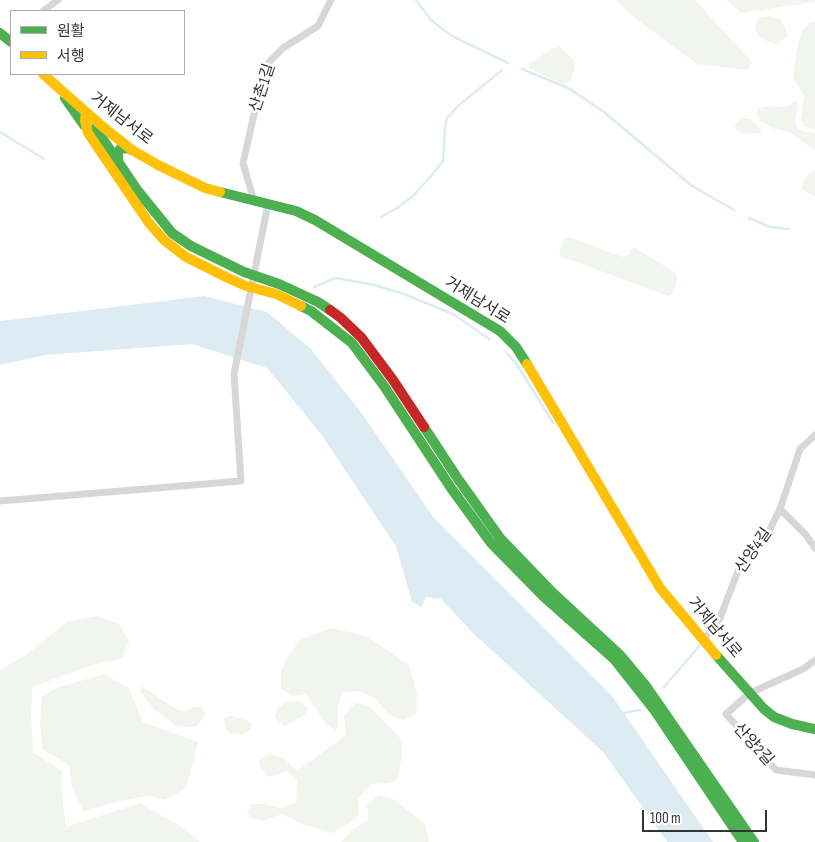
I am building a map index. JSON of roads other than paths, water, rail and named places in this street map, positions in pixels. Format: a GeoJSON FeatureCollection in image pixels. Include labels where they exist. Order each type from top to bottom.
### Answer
{"type":"FeatureCollection","features":[{"type":"Feature","properties":{"kind":"street"},"geometry":{"type":"LineString","coordinates":[[44,10],[58,0]]}},
{"type":"Feature","properties":{"kind":"street","name":"산촌1길"},"geometry":{"type":"LineString","coordinates":[[254,201],[243,163],[258,97],[269,62],[284,48],[318,26],[331,0]]}},
{"type":"Feature","properties":{"kind":"street","name":"거제남서로"},"geometry":{"type":"LineString","coordinates":[[44,75],[132,150],[153,162],[205,188],[296,211],[315,220],[500,331],[516,347],[660,588],[703,641],[764,710],[774,717],[792,724],[815,729]]}},
{"type":"Feature","properties":{"kind":"street"},"geometry":{"type":"LineString","coordinates":[[52,82],[69,103],[149,223],[164,240],[186,257],[240,283],[251,292],[276,294],[311,311],[352,343],[384,386],[451,488],[491,543],[544,597],[614,660],[655,711],[743,842]]}},
{"type":"Feature","properties":{"kind":"street"},"geometry":{"type":"LineString","coordinates":[[86,112],[86,128]]}},
{"type":"Feature","properties":{"kind":"street"},"geometry":{"type":"LineString","coordinates":[[97,122],[96,129],[156,216],[172,233],[191,246],[318,302],[341,318],[361,337],[393,380],[458,479],[500,538],[553,593],[620,656],[646,686],[754,842]]}},
{"type":"Feature","properties":{"kind":"street"},"geometry":{"type":"LineString","coordinates":[[118,160],[120,149],[127,148],[132,150]]}},
{"type":"Feature","properties":{"kind":"street"},"geometry":{"type":"LineString","coordinates":[[0,501],[241,481],[234,374],[268,204]]}},
{"type":"Feature","properties":{"kind":"street","name":"산양4길"},"geometry":{"type":"LineString","coordinates":[[703,641],[720,618],[738,571],[766,537],[780,509],[800,449],[815,435]]}},
{"type":"Feature","properties":{"kind":"street"},"geometry":{"type":"LineString","coordinates":[[780,509],[815,548]]}},
{"type":"Feature","properties":{"kind":"street"},"geometry":{"type":"LineString","coordinates":[[750,693],[803,669],[815,660]]}},
{"type":"Feature","properties":{"kind":"street","name":"산양2길"},"geometry":{"type":"LineString","coordinates":[[750,693],[726,714],[776,770],[815,776]]}},
{"type":"Feature","properties":{"kind":"waterway"},"geometry":{"type":"LineString","coordinates":[[416,0],[431,20],[454,37],[508,63]]}},
{"type":"Feature","properties":{"kind":"waterway"},"geometry":{"type":"LineString","coordinates":[[522,69],[570,89],[604,112],[692,186],[734,210]]}},
{"type":"Feature","properties":{"kind":"waterway"},"geometry":{"type":"LineString","coordinates":[[381,217],[412,197],[431,176],[443,161],[447,118],[458,106],[502,70]]}},
{"type":"Feature","properties":{"kind":"waterway"},"geometry":{"type":"LineString","coordinates":[[0,132],[44,159]]}},
{"type":"Feature","properties":{"kind":"waterway"},"geometry":{"type":"LineString","coordinates":[[749,218],[770,227],[789,229]]}},
{"type":"Feature","properties":{"kind":"waterway"},"geometry":{"type":"LineString","coordinates":[[314,287],[335,278],[374,285],[404,294],[455,315],[489,339]]}},
{"type":"Feature","properties":{"kind":"waterway"},"geometry":{"type":"LineString","coordinates":[[507,353],[518,366],[553,423]]}},
{"type":"Feature","properties":{"kind":"waterway"},"geometry":{"type":"LineString","coordinates":[[664,687],[701,644]]}},
{"type":"Feature","properties":{"kind":"waterway"},"geometry":{"type":"LineString","coordinates":[[622,713],[640,710]]}}]}
